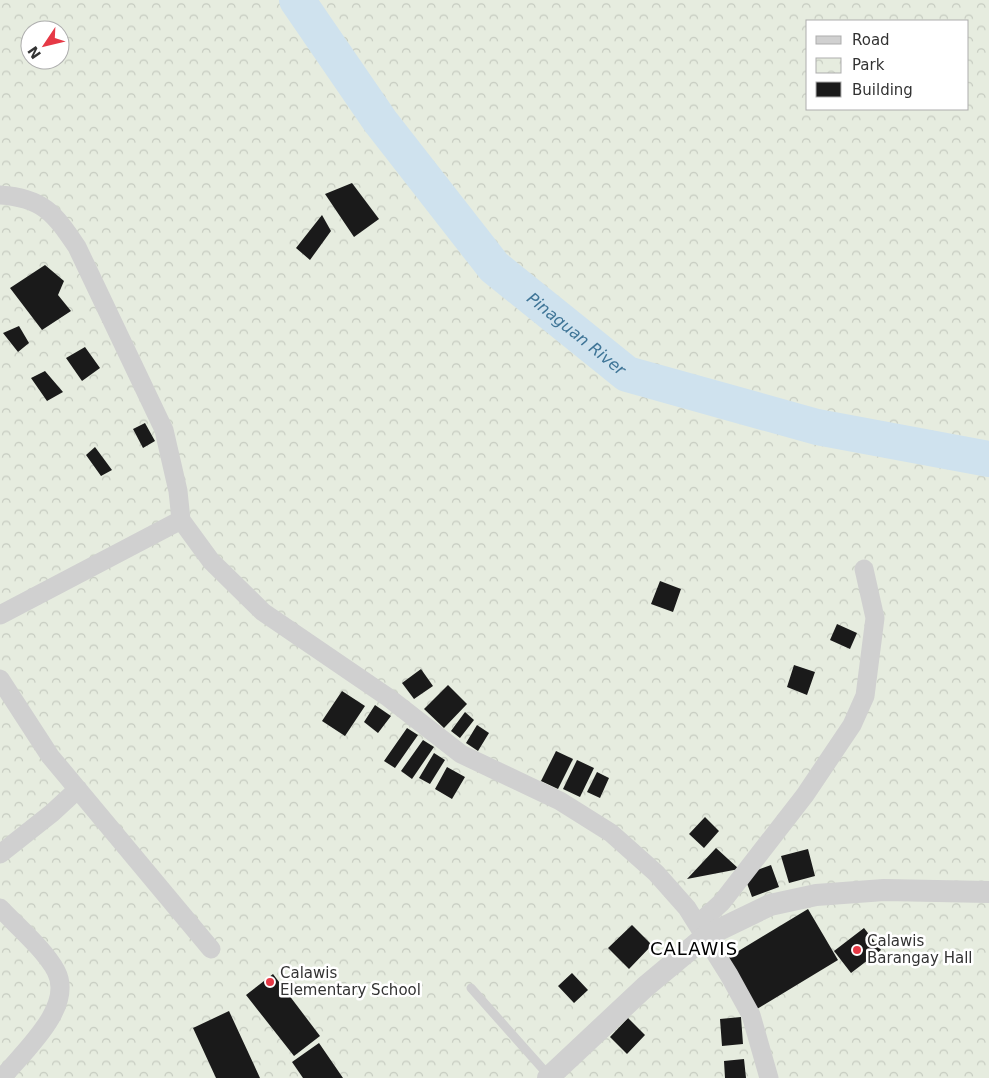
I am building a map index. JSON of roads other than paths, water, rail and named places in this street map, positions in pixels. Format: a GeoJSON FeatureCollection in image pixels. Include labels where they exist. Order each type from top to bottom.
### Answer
{"type":"FeatureCollection","features":[{"type":"Feature","properties":{"kind":"street"},"geometry":{"type":"LineString","coordinates":[[0,195],[17,196],[35,201],[61,224],[78,247],[164,430],[178,491],[181,520],[211,561],[263,612],[389,698],[461,754],[560,801],[611,834],[656,873],[688,908],[751,1016],[769,1078]]}},
{"type":"Feature","properties":{"kind":"street"},"geometry":{"type":"LineString","coordinates":[[0,615],[181,520]]}},
{"type":"Feature","properties":{"kind":"street"},"geometry":{"type":"LineString","coordinates":[[550,1077],[702,930],[805,796],[852,725],[865,696],[875,618],[864,569]]}},
{"type":"Feature","properties":{"kind":"street"},"geometry":{"type":"LineString","coordinates":[[0,679],[50,756],[211,948]]}},
{"type":"Feature","properties":{"kind":"street"},"geometry":{"type":"LineString","coordinates":[[0,854],[52,814],[78,790]]}},
{"type":"Feature","properties":{"kind":"street"},"geometry":{"type":"LineString","coordinates":[[702,930],[770,905],[816,895],[884,890],[989,892]]}},
{"type":"Feature","properties":{"kind":"street"},"geometry":{"type":"LineString","coordinates":[[0,908],[57,972],[61,995],[54,1013],[36,1039],[2,1078]]}},
{"type":"Feature","properties":{"kind":"lane"},"geometry":{"type":"LineString","coordinates":[[471,988],[550,1077]]}},
{"type":"Feature","properties":{"kind":"waterway","name":"Pinaguan River"},"geometry":{"type":"LineString","coordinates":[[297,0],[380,121],[494,267],[627,374],[817,427],[989,459]]}},
{"type":"Feature","properties":{"kind":"place","name":"Calawis Barangay Hall"},"geometry":{"type":"Point","coordinates":[857,950]}},
{"type":"Feature","properties":{"kind":"place","name":"Calawis Elementary School"},"geometry":{"type":"Point","coordinates":[270,982]}},
{"type":"Feature","properties":{"kind":"district","name":"CALAWIS"},"geometry":{"type":"Point","coordinates":[694,948]}}]}
